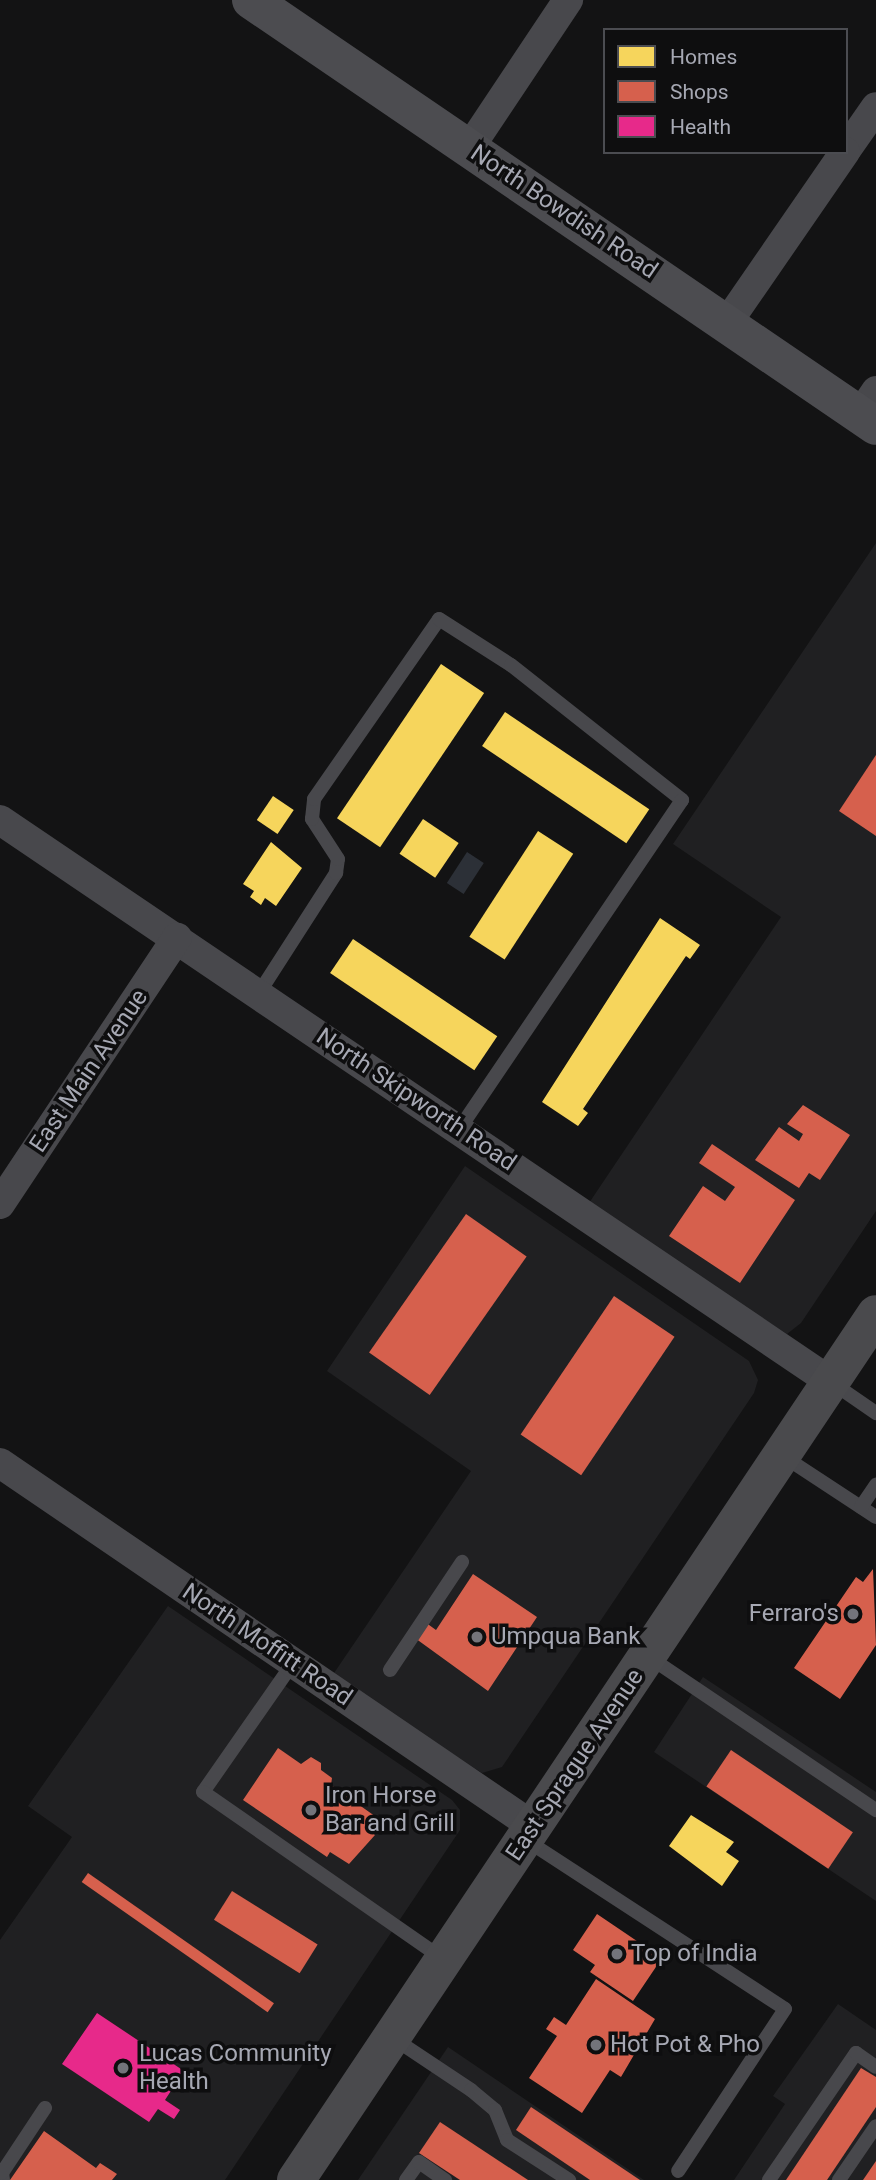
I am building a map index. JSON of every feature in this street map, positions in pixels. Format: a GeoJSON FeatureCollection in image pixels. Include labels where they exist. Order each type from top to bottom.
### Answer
{"type":"FeatureCollection","features":[{"type":"Feature","properties":{"kind":"main road","name":"East Sprague Avenue"},"geometry":{"type":"LineString","coordinates":[[296,2180],[876,1314]]}},
{"type":"Feature","properties":{"kind":"street","name":"North Bowdish Road"},"geometry":{"type":"LineString","coordinates":[[251,0],[727,323],[871,410]]}},
{"type":"Feature","properties":{"kind":"street"},"geometry":{"type":"LineString","coordinates":[[470,147],[568,0]]}},
{"type":"Feature","properties":{"kind":"street"},"geometry":{"type":"LineString","coordinates":[[848,148],[876,107]]}},
{"type":"Feature","properties":{"kind":"street"},"geometry":{"type":"LineString","coordinates":[[727,323],[844,154]]}},
{"type":"Feature","properties":{"kind":"street","name":"North Skipworth Road"},"geometry":{"type":"LineString","coordinates":[[0,820],[831,1382]]}},
{"type":"Feature","properties":{"kind":"street","name":"East Main Avenue"},"geometry":{"type":"LineString","coordinates":[[0,1204],[177,938]]}},
{"type":"Feature","properties":{"kind":"street","name":"North Moffitt Road"},"geometry":{"type":"LineString","coordinates":[[0,1463],[293,1663],[529,1834]]}},
{"type":"Feature","properties":{"kind":"lane"},"geometry":{"type":"LineString","coordinates":[[259,993],[336,873],[338,859],[312,819],[314,799],[439,619],[512,665],[682,800],[459,1129]]}},
{"type":"Feature","properties":{"kind":"lane"},"geometry":{"type":"LineString","coordinates":[[831,1382],[876,1413]]}},
{"type":"Feature","properties":{"kind":"lane"},"geometry":{"type":"LineString","coordinates":[[782,1455],[876,1517]]}},
{"type":"Feature","properties":{"kind":"lane"},"geometry":{"type":"LineString","coordinates":[[861,1507],[876,1485]]}},
{"type":"Feature","properties":{"kind":"lane"},"geometry":{"type":"LineString","coordinates":[[390,1670],[462,1562]]}},
{"type":"Feature","properties":{"kind":"lane"},"geometry":{"type":"LineString","coordinates":[[647,1656],[876,1811]]}},
{"type":"Feature","properties":{"kind":"lane"},"geometry":{"type":"LineString","coordinates":[[293,1663],[203,1792],[445,1959]]}},
{"type":"Feature","properties":{"kind":"lane"},"geometry":{"type":"LineString","coordinates":[[529,1834],[785,2009],[678,2171]]}},
{"type":"Feature","properties":{"kind":"lane"},"geometry":{"type":"LineString","coordinates":[[391,2038],[471,2090],[495,2110],[507,2140],[569,2180]]}},
{"type":"Feature","properties":{"kind":"lane"},"geometry":{"type":"LineString","coordinates":[[769,2180],[856,2053],[876,2067]]}},
{"type":"Feature","properties":{"kind":"lane"},"geometry":{"type":"LineString","coordinates":[[3,2180],[2,2173],[44,2108]]}},
{"type":"Feature","properties":{"kind":"lane"},"geometry":{"type":"LineString","coordinates":[[839,2180],[876,2126]]}},
{"type":"Feature","properties":{"kind":"lane"},"geometry":{"type":"LineString","coordinates":[[407,2180],[419,2162],[445,2180]]}},
{"type":"Feature","properties":{"kind":"shaded area"},"geometry":{"type":"Polygon","coordinates":[[[876,543],[876,1211],[801,1323],[787,1334],[587,1206],[781,917],[673,844],[876,543]]]}},
{"type":"Feature","properties":{"kind":"shaded area"},"geometry":{"type":"Polygon","coordinates":[[[467,852],[484,863],[464,894],[447,883],[467,852]]]}},
{"type":"Feature","properties":{"kind":"shaded area"},"geometry":{"type":"Polygon","coordinates":[[[465,1166],[749,1361],[758,1380],[754,1393],[502,1767],[482,1773],[332,1676],[471,1471],[327,1371],[465,1166]]]}},
{"type":"Feature","properties":{"kind":"shaded area"},"geometry":{"type":"Polygon","coordinates":[[[168,1606],[452,1800],[460,1810],[460,1830],[225,2180],[0,2180],[0,1940],[72,1837],[28,1806],[168,1606]]]}},
{"type":"Feature","properties":{"kind":"shaded area"},"geometry":{"type":"Polygon","coordinates":[[[703,1677],[876,1792],[876,1901],[654,1752],[703,1677]]]}},
{"type":"Feature","properties":{"kind":"shaded area"},"geometry":{"type":"Polygon","coordinates":[[[838,2004],[876,2030],[876,2180],[734,2180],[785,2104],[773,2096],[838,2004]]]}},
{"type":"Feature","properties":{"kind":"shaded area"},"geometry":{"type":"Polygon","coordinates":[[[448,2047],[644,2180],[358,2180],[448,2047]]]}},
{"type":"Feature","properties":{"kind":"building: Homes"},"geometry":{"type":"Polygon","coordinates":[[[441,664],[484,693],[380,847],[337,818],[441,664]]]}},
{"type":"Feature","properties":{"kind":"building: Homes"},"geometry":{"type":"Polygon","coordinates":[[[505,712],[649,809],[626,843],[482,746],[505,712]]]}},
{"type":"Feature","properties":{"kind":"building: Homes"},"geometry":{"type":"Polygon","coordinates":[[[273,796],[294,810],[278,834],[257,820],[273,796]]]}},
{"type":"Feature","properties":{"kind":"building: Homes"},"geometry":{"type":"Polygon","coordinates":[[[423,819],[459,843],[435,878],[400,854],[423,819]]]}},
{"type":"Feature","properties":{"kind":"building: Homes"},"geometry":{"type":"Polygon","coordinates":[[[538,831],[573,854],[505,960],[469,937],[538,831]]]}},
{"type":"Feature","properties":{"kind":"building: Homes"},"geometry":{"type":"Polygon","coordinates":[[[271,842],[302,868],[276,906],[265,898],[261,905],[250,897],[254,891],[243,884],[271,842]]]}},
{"type":"Feature","properties":{"kind":"building: Homes"},"geometry":{"type":"Polygon","coordinates":[[[660,918],[700,945],[690,959],[686,956],[583,1109],[588,1113],[578,1126],[542,1102],[660,918]]]}},
{"type":"Feature","properties":{"kind":"building: Homes"},"geometry":{"type":"Polygon","coordinates":[[[353,939],[497,1036],[474,1070],[330,973],[353,939]]]}},
{"type":"Feature","properties":{"kind":"building: Homes"},"geometry":{"type":"Polygon","coordinates":[[[691,1815],[734,1842],[726,1852],[739,1861],[722,1886],[669,1846],[691,1815]]]}},
{"type":"Feature","properties":{"kind":"building: Shops"},"geometry":{"type":"Polygon","coordinates":[[[876,755],[876,836],[839,811],[876,755]]]}},
{"type":"Feature","properties":{"kind":"building: Shops"},"geometry":{"type":"Polygon","coordinates":[[[803,1105],[850,1135],[820,1180],[809,1173],[799,1188],[755,1160],[779,1127],[799,1141],[803,1134],[787,1124],[803,1105]]]}},
{"type":"Feature","properties":{"kind":"building: Shops"},"geometry":{"type":"Polygon","coordinates":[[[712,1144],[795,1200],[740,1283],[669,1236],[703,1186],[725,1201],[735,1187],[699,1163],[712,1144]]]}},
{"type":"Feature","properties":{"kind":"building: Shops"},"geometry":{"type":"Polygon","coordinates":[[[466,1214],[527,1256],[430,1395],[369,1352],[466,1214]]]}},
{"type":"Feature","properties":{"kind":"building: Shops"},"geometry":{"type":"Polygon","coordinates":[[[614,1296],[675,1337],[581,1475],[521,1434],[614,1296]]]}},
{"type":"Feature","properties":{"kind":"building: Shops","name":"Ferraro's"},"geometry":{"type":"Polygon","coordinates":[[[873,1569],[876,1645],[840,1699],[794,1668],[856,1577],[863,1582],[873,1569]]]}},
{"type":"Feature","properties":{"kind":"building: Shops","name":"Umpqua Bank"},"geometry":{"type":"Polygon","coordinates":[[[473,1574],[537,1617],[488,1691],[408,1633],[418,1617],[436,1630],[473,1574]]]}},
{"type":"Feature","properties":{"kind":"building: Shops","name":"Iron Horse Bar and Grill"},"geometry":{"type":"Polygon","coordinates":[[[278,1748],[301,1764],[311,1757],[321,1763],[321,1770],[332,1778],[331,1785],[379,1819],[371,1832],[375,1835],[349,1864],[330,1852],[327,1857],[243,1800],[278,1748]]]}},
{"type":"Feature","properties":{"kind":"building: Shops"},"geometry":{"type":"Polygon","coordinates":[[[731,1750],[853,1832],[828,1869],[706,1786],[731,1750]]]}},
{"type":"Feature","properties":{"kind":"building: Shops"},"geometry":{"type":"Polygon","coordinates":[[[88,1873],[274,2003],[268,2012],[82,1882],[88,1873]]]}},
{"type":"Feature","properties":{"kind":"building: Shops"},"geometry":{"type":"Polygon","coordinates":[[[232,1891],[318,1945],[300,1973],[214,1920],[232,1891]]]}},
{"type":"Feature","properties":{"kind":"building: Shops","name":"Top of India"},"geometry":{"type":"Polygon","coordinates":[[[597,1914],[662,1958],[633,2001],[590,1972],[595,1965],[573,1950],[597,1914]]]}},
{"type":"Feature","properties":{"kind":"building: Shops","name":"Hot Pot & Pho"},"geometry":{"type":"Polygon","coordinates":[[[596,1979],[655,2019],[621,2077],[610,2070],[582,2113],[529,2078],[557,2036],[546,2029],[554,2017],[566,2025],[596,1979]]]}},
{"type":"Feature","properties":{"kind":"building: Shops"},"geometry":{"type":"Polygon","coordinates":[[[861,2068],[876,2077],[876,2107],[827,2180],[786,2180],[861,2068]]]}},
{"type":"Feature","properties":{"kind":"building: Shops"},"geometry":{"type":"Polygon","coordinates":[[[531,2107],[640,2180],[590,2180],[516,2130],[531,2107]]]}},
{"type":"Feature","properties":{"kind":"building: Shops"},"geometry":{"type":"Polygon","coordinates":[[[440,2122],[528,2180],[460,2180],[419,2153],[440,2122]]]}},
{"type":"Feature","properties":{"kind":"building: Shops"},"geometry":{"type":"Polygon","coordinates":[[[44,2131],[96,2168],[100,2163],[117,2174],[112,2180],[10,2180],[44,2131]]]}},
{"type":"Feature","properties":{"kind":"building: Shops"},"geometry":{"type":"Polygon","coordinates":[[[876,2161],[876,2180],[863,2180],[876,2161]]]}},
{"type":"Feature","properties":{"kind":"building: Health","name":"Lucas Community Health"},"geometry":{"type":"Polygon","coordinates":[[[97,2013],[184,2071],[165,2100],[180,2110],[174,2119],[158,2109],[149,2122],[62,2064],[97,2013]]]}},
{"type":"Feature","properties":{"kind":"place","name":"Ferraro's"},"geometry":{"type":"Point","coordinates":[853,1614]}},
{"type":"Feature","properties":{"kind":"place","name":"Umpqua Bank"},"geometry":{"type":"Point","coordinates":[477,1637]}},
{"type":"Feature","properties":{"kind":"place","name":"Iron Horse Bar and Grill"},"geometry":{"type":"Point","coordinates":[311,1810]}},
{"type":"Feature","properties":{"kind":"place","name":"Top of India"},"geometry":{"type":"Point","coordinates":[617,1954]}},
{"type":"Feature","properties":{"kind":"place","name":"Hot Pot & Pho"},"geometry":{"type":"Point","coordinates":[596,2045]}},
{"type":"Feature","properties":{"kind":"place","name":"Lucas Community Health"},"geometry":{"type":"Point","coordinates":[123,2068]}}]}
